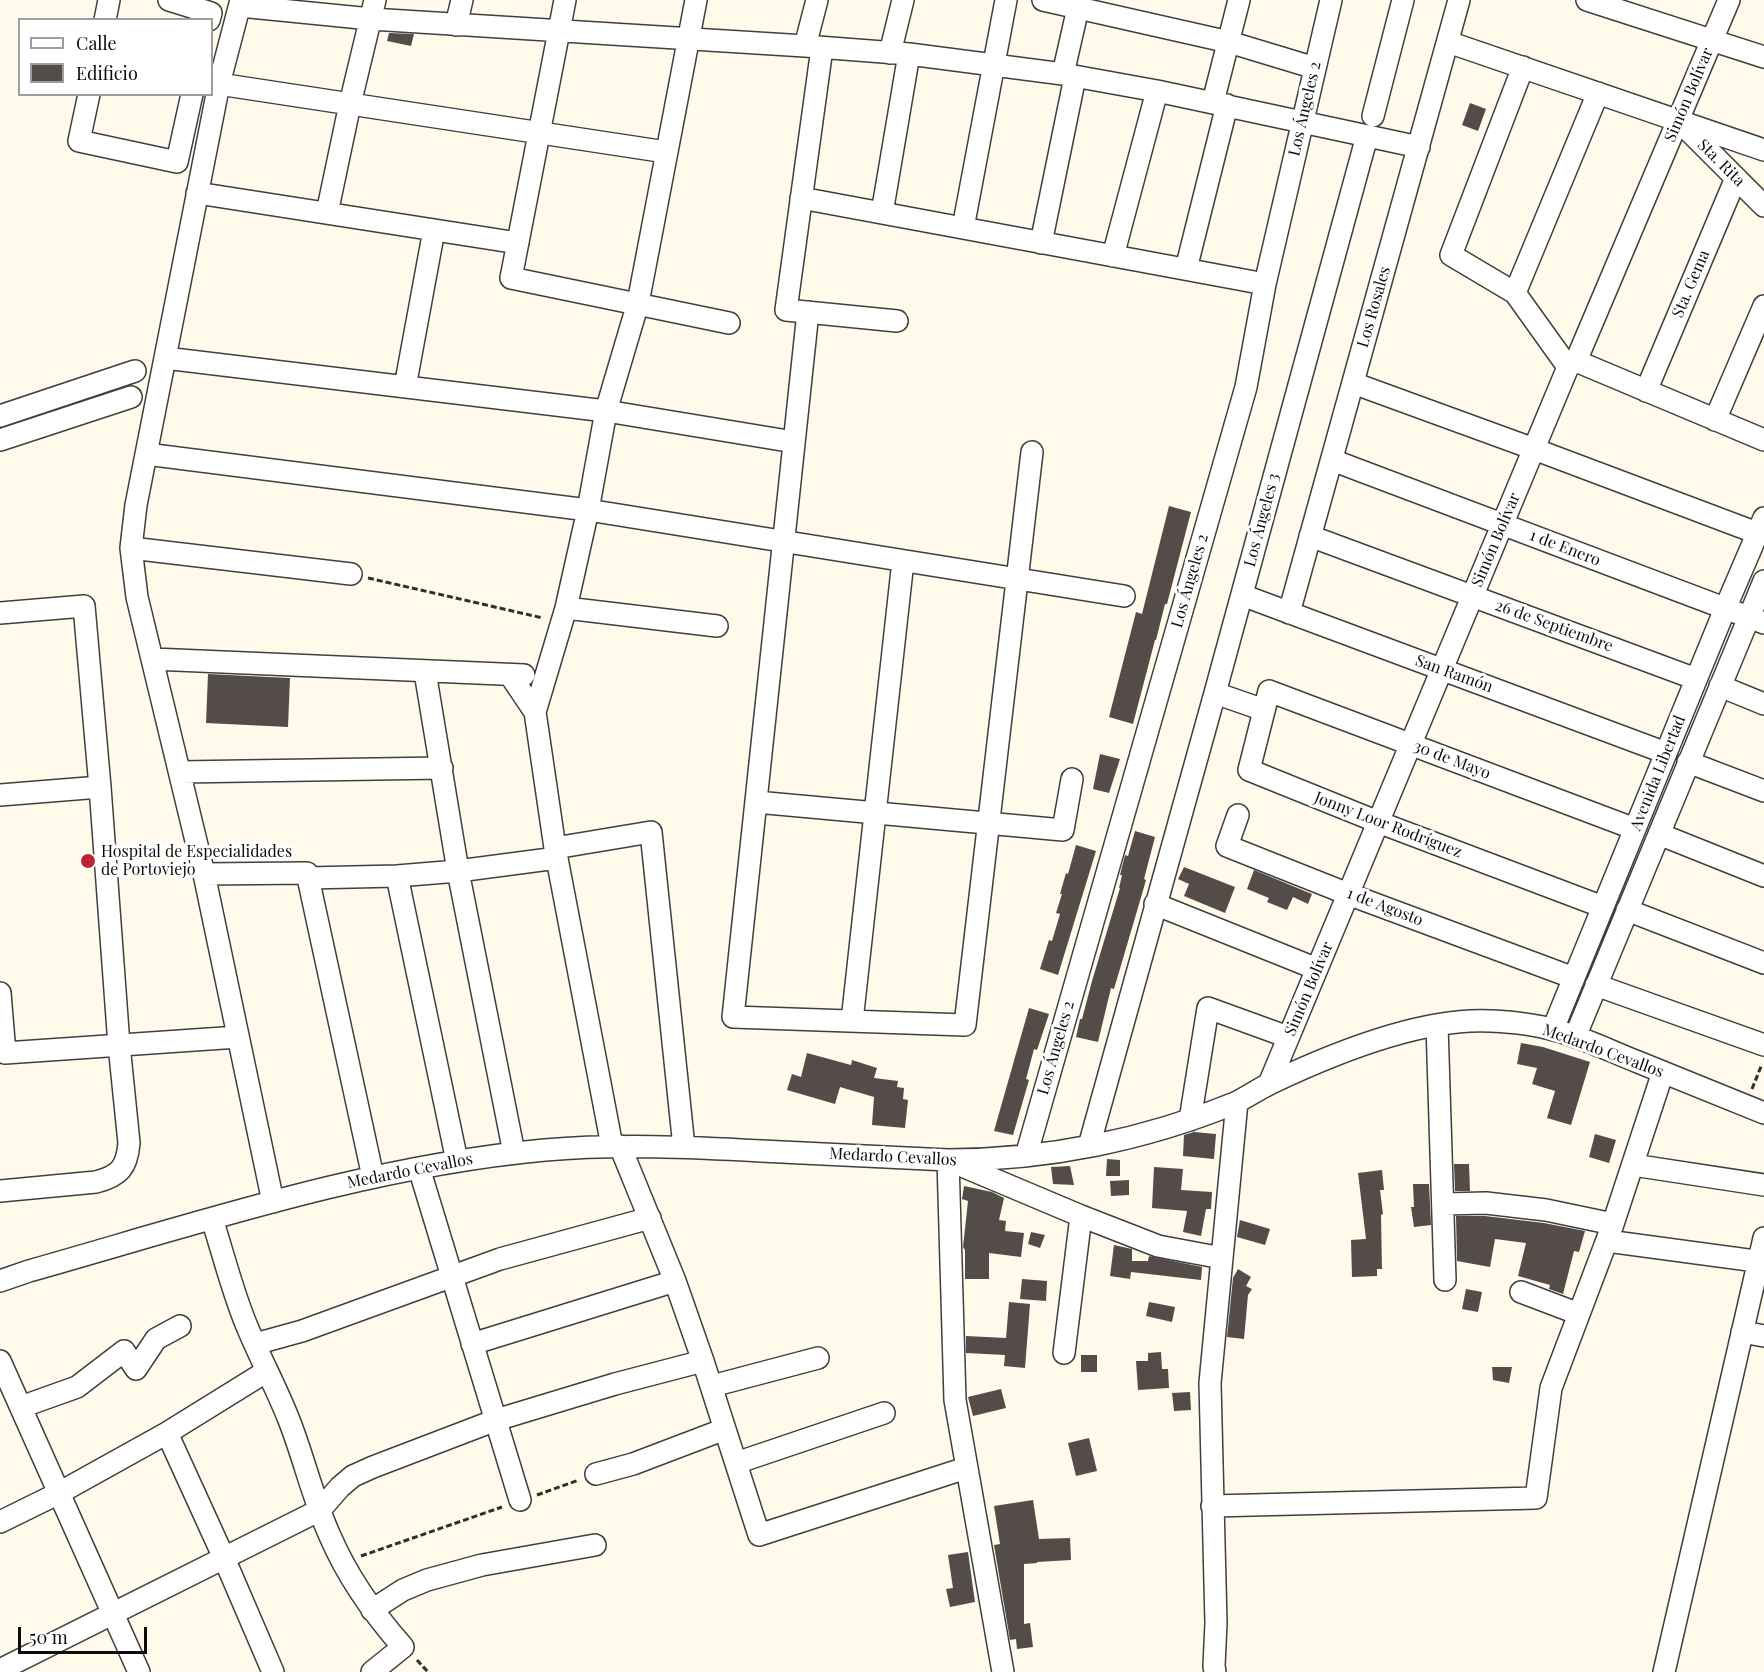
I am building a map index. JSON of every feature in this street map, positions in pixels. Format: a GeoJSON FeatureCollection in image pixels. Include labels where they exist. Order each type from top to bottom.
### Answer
{"type":"FeatureCollection","features":[{"type":"Feature","properties":{"kind":"street"},"geometry":{"type":"LineString","coordinates":[[105,18],[109,0]]}},
{"type":"Feature","properties":{"kind":"street"},"geometry":{"type":"LineString","coordinates":[[169,0],[211,13],[210,18]]}},
{"type":"Feature","properties":{"kind":"street"},"geometry":{"type":"LineString","coordinates":[[456,24],[462,0]]}},
{"type":"Feature","properties":{"kind":"street"},"geometry":{"type":"LineString","coordinates":[[565,0],[511,278],[729,323]]}},
{"type":"Feature","properties":{"kind":"street"},"geometry":{"type":"LineString","coordinates":[[696,0],[638,303],[606,411],[588,510],[564,615],[535,712],[556,853],[616,1146],[650,1218],[675,1281],[759,1535],[966,1468]]}},
{"type":"Feature","properties":{"kind":"street"},"geometry":{"type":"LineString","coordinates":[[817,0],[801,198],[786,310],[897,321]]}},
{"type":"Feature","properties":{"kind":"street"},"geometry":{"type":"LineString","coordinates":[[882,213],[900,53],[903,0]]}},
{"type":"Feature","properties":{"kind":"street"},"geometry":{"type":"LineString","coordinates":[[963,228],[1006,0]]}},
{"type":"Feature","properties":{"kind":"street"},"geometry":{"type":"LineString","coordinates":[[1043,0],[1074,5],[1229,42],[1315,68]]}},
{"type":"Feature","properties":{"kind":"street"},"geometry":{"type":"LineString","coordinates":[[1185,269],[1239,0]]}},
{"type":"Feature","properties":{"kind":"street","name":"Los Ángeles 2"},"geometry":{"type":"LineString","coordinates":[[1026,1156],[1246,387],[1257,282],[1302,124],[1331,0]]}},
{"type":"Feature","properties":{"kind":"street","name":"Los Ángeles 3"},"geometry":{"type":"LineString","coordinates":[[1089,1146],[1242,595],[1403,0]]}},
{"type":"Feature","properties":{"kind":"street","name":"Los Rosales"},"geometry":{"type":"LineString","coordinates":[[1289,613],[1459,0]]}},
{"type":"Feature","properties":{"kind":"street"},"geometry":{"type":"LineString","coordinates":[[1587,0],[1764,57]]}},
{"type":"Feature","properties":{"kind":"street","name":"Simón Bolívar"},"geometry":{"type":"LineString","coordinates":[[1269,1084],[1534,449],[1729,0]]}},
{"type":"Feature","properties":{"kind":"street"},"geometry":{"type":"LineString","coordinates":[[273,1202],[204,874],[137,597],[131,548],[134,513],[197,193],[219,84],[240,3],[373,10],[456,24],[900,53],[993,64],[1069,75],[1220,103],[1302,124],[1370,126],[1419,147]]}},
{"type":"Feature","properties":{"kind":"street"},"geometry":{"type":"LineString","coordinates":[[1041,243],[1069,75],[1074,5]]}},
{"type":"Feature","properties":{"kind":"street"},"geometry":{"type":"LineString","coordinates":[[327,213],[373,10]]}},
{"type":"Feature","properties":{"kind":"street"},"geometry":{"type":"LineString","coordinates":[[1449,42],[1764,150]]}},
{"type":"Feature","properties":{"kind":"street"},"geometry":{"type":"LineString","coordinates":[[1523,67],[1451,255],[1515,293],[1572,364],[1646,391],[1764,440]]}},
{"type":"Feature","properties":{"kind":"street"},"geometry":{"type":"LineString","coordinates":[[219,84],[666,152]]}},
{"type":"Feature","properties":{"kind":"street"},"geometry":{"type":"LineString","coordinates":[[1113,256],[1157,91]]}},
{"type":"Feature","properties":{"kind":"street"},"geometry":{"type":"LineString","coordinates":[[1515,293],[1598,93]]}},
{"type":"Feature","properties":{"kind":"street"},"geometry":{"type":"LineString","coordinates":[[89,96],[79,141],[177,162],[192,96]]}},
{"type":"Feature","properties":{"kind":"street","name":"Sta. Rita"},"geometry":{"type":"LineString","coordinates":[[1678,120],[1764,206]]}},
{"type":"Feature","properties":{"kind":"street","name":"Sta. Gema"},"geometry":{"type":"LineString","coordinates":[[1646,391],[1736,178]]}},
{"type":"Feature","properties":{"kind":"street"},"geometry":{"type":"LineString","coordinates":[[197,193],[518,243]]}},
{"type":"Feature","properties":{"kind":"street"},"geometry":{"type":"LineString","coordinates":[[801,198],[1257,282]]}},
{"type":"Feature","properties":{"kind":"street"},"geometry":{"type":"LineString","coordinates":[[405,387],[434,230]]}},
{"type":"Feature","properties":{"kind":"street"},"geometry":{"type":"LineString","coordinates":[[1716,420],[1764,306]]}},
{"type":"Feature","properties":{"kind":"street"},"geometry":{"type":"LineString","coordinates":[[808,312],[733,1017],[965,1025],[1032,452]]}},
{"type":"Feature","properties":{"kind":"street"},"geometry":{"type":"LineString","coordinates":[[165,358],[606,411],[794,442]]}},
{"type":"Feature","properties":{"kind":"street"},"geometry":{"type":"LineString","coordinates":[[0,416],[135,371]]}},
{"type":"Feature","properties":{"kind":"street"},"geometry":{"type":"LineString","coordinates":[[1353,383],[1534,449],[1761,525]]}},
{"type":"Feature","properties":{"kind":"street"},"geometry":{"type":"LineString","coordinates":[[0,440],[131,397]]}},
{"type":"Feature","properties":{"kind":"street"},"geometry":{"type":"LineString","coordinates":[[146,454],[588,510],[1124,596]]}},
{"type":"Feature","properties":{"kind":"street","name":"1 de Enero"},"geometry":{"type":"LineString","coordinates":[[1332,460],[1756,620]]}},
{"type":"Feature","properties":{"kind":"street","name":"Avenida Libertad"},"geometry":{"type":"LineString","coordinates":[[1553,1029],[1761,525]]}},
{"type":"Feature","properties":{"kind":"street","name":"26 de Septiembre"},"geometry":{"type":"LineString","coordinates":[[1310,536],[1696,679]]}},
{"type":"Feature","properties":{"kind":"street"},"geometry":{"type":"LineString","coordinates":[[131,548],[351,574]]}},
{"type":"Feature","properties":{"kind":"street"},"geometry":{"type":"LineString","coordinates":[[852,1021],[903,561]]}},
{"type":"Feature","properties":{"kind":"street","name":"Avenida Libertad"},"geometry":{"type":"LineString","coordinates":[[1575,1037],[1720,686],[1756,620],[1764,581]]}},
{"type":"Feature","properties":{"kind":"street","name":"San Ramón"},"geometry":{"type":"LineString","coordinates":[[1242,595],[1666,753]]}},
{"type":"Feature","properties":{"kind":"street"},"geometry":{"type":"LineString","coordinates":[[0,613],[84,606],[119,1046],[129,1143],[124,1166],[108,1179],[0,1191]]}},
{"type":"Feature","properties":{"kind":"street"},"geometry":{"type":"LineString","coordinates":[[564,615],[717,626]]}},
{"type":"Feature","properties":{"kind":"street"},"geometry":{"type":"LineString","coordinates":[[153,659],[546,676]]}},
{"type":"Feature","properties":{"kind":"street"},"geometry":{"type":"LineString","coordinates":[[425,672],[458,871],[514,1154]]}},
{"type":"Feature","properties":{"kind":"street"},"geometry":{"type":"LineString","coordinates":[[510,675],[535,712]]}},
{"type":"Feature","properties":{"kind":"street"},"geometry":{"type":"LineString","coordinates":[[1720,686],[1764,704]]}},
{"type":"Feature","properties":{"kind":"street","name":"30 de Mayo"},"geometry":{"type":"LineString","coordinates":[[1215,693],[1267,701],[1411,745],[1635,829]]}},
{"type":"Feature","properties":{"kind":"street","name":"Jonny Loor Rodríguez"},"geometry":{"type":"LineString","coordinates":[[1267,701],[1248,770],[1603,907]]}},
{"type":"Feature","properties":{"kind":"street"},"geometry":{"type":"LineString","coordinates":[[1689,762],[1764,791]]}},
{"type":"Feature","properties":{"kind":"street"},"geometry":{"type":"LineString","coordinates":[[180,772],[442,768]]}},
{"type":"Feature","properties":{"kind":"street"},"geometry":{"type":"LineString","coordinates":[[756,802],[1063,830],[1072,779]]}},
{"type":"Feature","properties":{"kind":"street"},"geometry":{"type":"LineString","coordinates":[[0,795],[100,787]]}},
{"type":"Feature","properties":{"kind":"street","name":"1 de Agosto"},"geometry":{"type":"LineString","coordinates":[[1238,815],[1227,846],[1348,894],[1574,978]]}},
{"type":"Feature","properties":{"kind":"street"},"geometry":{"type":"LineString","coordinates":[[308,878],[397,876],[458,871],[651,832],[684,1147]]}},
{"type":"Feature","properties":{"kind":"street"},"geometry":{"type":"LineString","coordinates":[[1659,834],[1764,876]]}},
{"type":"Feature","properties":{"kind":"street"},"geometry":{"type":"LineString","coordinates":[[204,874],[307,873],[373,1177]]}},
{"type":"Feature","properties":{"kind":"street"},"geometry":{"type":"LineString","coordinates":[[397,876],[457,1161]]}},
{"type":"Feature","properties":{"kind":"street"},"geometry":{"type":"LineString","coordinates":[[1155,904],[1317,969]]}},
{"type":"Feature","properties":{"kind":"street"},"geometry":{"type":"LineString","coordinates":[[1627,910],[1764,963]]}},
{"type":"Feature","properties":{"kind":"street"},"geometry":{"type":"LineString","coordinates":[[1596,986],[1764,1045]]}},
{"type":"Feature","properties":{"kind":"street"},"geometry":{"type":"LineString","coordinates":[[0,993],[5,1053],[238,1037]]}},
{"type":"Feature","properties":{"kind":"street"},"geometry":{"type":"LineString","coordinates":[[1190,1120],[1208,1008],[1288,1037]]}},
{"type":"Feature","properties":{"kind":"street","name":"Medardo Cevallos"},"geometry":{"type":"LineString","coordinates":[[0,1281],[273,1202],[373,1177],[457,1161],[616,1146],[979,1160],[1026,1156],[1089,1146],[1137,1136],[1190,1120],[1237,1102],[1269,1084],[1316,1063],[1366,1044],[1437,1025],[1462,1022],[1489,1021],[1553,1029],[1764,1113]]}},
{"type":"Feature","properties":{"kind":"street"},"geometry":{"type":"LineString","coordinates":[[1437,1025],[1445,1280]]}},
{"type":"Feature","properties":{"kind":"street"},"geometry":{"type":"LineString","coordinates":[[1212,1506],[1536,1498],[1551,1388],[1610,1232],[1663,1072]]}},
{"type":"Feature","properties":{"kind":"street"},"geometry":{"type":"LineString","coordinates":[[1215,1672],[1216,1623],[1210,1383],[1237,1102]]}},
{"type":"Feature","properties":{"kind":"street"},"geometry":{"type":"LineString","coordinates":[[1003,1672],[955,1400],[948,1160],[1158,1246],[1222,1258]]}},
{"type":"Feature","properties":{"kind":"street"},"geometry":{"type":"LineString","coordinates":[[1633,1165],[1764,1185]]}},
{"type":"Feature","properties":{"kind":"street"},"geometry":{"type":"LineString","coordinates":[[419,1168],[520,1500]]}},
{"type":"Feature","properties":{"kind":"street"},"geometry":{"type":"LineString","coordinates":[[1443,1204],[1486,1203],[1536,1209],[1610,1232],[1761,1261]]}},
{"type":"Feature","properties":{"kind":"street"},"geometry":{"type":"LineString","coordinates":[[1064,1353],[1081,1216]]}},
{"type":"Feature","properties":{"kind":"street"},"geometry":{"type":"LineString","coordinates":[[255,1344],[302,1331],[500,1259],[650,1218]]}},
{"type":"Feature","properties":{"kind":"street"},"geometry":{"type":"LineString","coordinates":[[212,1219],[245,1322],[286,1411],[320,1510],[342,1562],[372,1610],[403,1647],[372,1672]]}},
{"type":"Feature","properties":{"kind":"street"},"geometry":{"type":"LineString","coordinates":[[1664,1672],[1742,1332],[1761,1261],[1764,1238]]}},
{"type":"Feature","properties":{"kind":"street"},"geometry":{"type":"LineString","coordinates":[[472,1344],[675,1281]]}},
{"type":"Feature","properties":{"kind":"street"},"geometry":{"type":"LineString","coordinates":[[1521,1292],[1579,1314]]}},
{"type":"Feature","properties":{"kind":"street"},"geometry":{"type":"LineString","coordinates":[[21,1407],[77,1387],[124,1350],[136,1369],[156,1339],[180,1326]]}},
{"type":"Feature","properties":{"kind":"street"},"geometry":{"type":"LineString","coordinates":[[1742,1332],[1764,1336]]}},
{"type":"Feature","properties":{"kind":"street"},"geometry":{"type":"LineString","coordinates":[[711,1386],[818,1358]]}},
{"type":"Feature","properties":{"kind":"street"},"geometry":{"type":"LineString","coordinates":[[0,1361],[139,1672]]}},
{"type":"Feature","properties":{"kind":"street"},"geometry":{"type":"LineString","coordinates":[[0,1670],[320,1510],[353,1476],[373,1467],[496,1420],[615,1384],[703,1361]]}},
{"type":"Feature","properties":{"kind":"street"},"geometry":{"type":"LineString","coordinates":[[0,1522],[59,1493],[167,1433],[267,1371]]}},
{"type":"Feature","properties":{"kind":"street"},"geometry":{"type":"LineString","coordinates":[[736,1463],[884,1413]]}},
{"type":"Feature","properties":{"kind":"street"},"geometry":{"type":"LineString","coordinates":[[596,1474],[633,1464],[725,1429]]}},
{"type":"Feature","properties":{"kind":"street"},"geometry":{"type":"LineString","coordinates":[[167,1433],[273,1672]]}},
{"type":"Feature","properties":{"kind":"street"},"geometry":{"type":"LineString","coordinates":[[372,1610],[403,1590],[427,1580],[482,1565],[595,1545]]}},
{"type":"Feature","properties":{"kind":"path"},"geometry":{"type":"LineString","coordinates":[[351,574],[564,615]]}},
{"type":"Feature","properties":{"kind":"path"},"geometry":{"type":"LineString","coordinates":[[1750,1092],[1764,1060]]}},
{"type":"Feature","properties":{"kind":"path"},"geometry":{"type":"LineString","coordinates":[[342,1562],[596,1474]]}},
{"type":"Feature","properties":{"kind":"path"},"geometry":{"type":"LineString","coordinates":[[417,1660],[428,1672]]}},
{"type":"Feature","properties":{"kind":"building"},"geometry":{"type":"Polygon","coordinates":[[[389,33],[414,34],[411,46],[387,41],[389,33]]]}},
{"type":"Feature","properties":{"kind":"building"},"geometry":{"type":"Polygon","coordinates":[[[1470,103],[1486,109],[1478,131],[1462,125],[1470,103]]]}},
{"type":"Feature","properties":{"kind":"building"},"geometry":{"type":"Polygon","coordinates":[[[1169,506],[1191,512],[1133,724],[1109,717],[1136,612],[1142,614],[1169,506]]]}},
{"type":"Feature","properties":{"kind":"building"},"geometry":{"type":"Polygon","coordinates":[[[208,674],[290,678],[288,727],[206,723],[208,674]]]}},
{"type":"Feature","properties":{"kind":"building"},"geometry":{"type":"Polygon","coordinates":[[[1100,754],[1120,759],[1109,793],[1093,789],[1100,754]]]}},
{"type":"Feature","properties":{"kind":"building"},"geometry":{"type":"Polygon","coordinates":[[[1135,831],[1155,837],[1142,894],[1114,989],[1111,988],[1098,1042],[1076,1037],[1120,888],[1122,875],[1120,875],[1125,855],[1128,856],[1135,831]]]}},
{"type":"Feature","properties":{"kind":"building"},"geometry":{"type":"Polygon","coordinates":[[[1076,845],[1096,851],[1058,975],[1040,969],[1060,914],[1056,913],[1062,894],[1060,894],[1076,845]]]}},
{"type":"Feature","properties":{"kind":"building"},"geometry":{"type":"Polygon","coordinates":[[[1184,867],[1235,887],[1225,913],[1184,896],[1189,884],[1178,879],[1184,867]]]}},
{"type":"Feature","properties":{"kind":"building"},"geometry":{"type":"Polygon","coordinates":[[[1254,870],[1312,894],[1308,904],[1293,897],[1287,910],[1267,902],[1269,898],[1247,889],[1254,870]]]}},
{"type":"Feature","properties":{"kind":"building"},"geometry":{"type":"Polygon","coordinates":[[[1029,1008],[1049,1014],[1037,1050],[1034,1049],[1026,1079],[1029,1080],[1013,1135],[994,1131],[1029,1008]]]}},
{"type":"Feature","properties":{"kind":"building"},"geometry":{"type":"Polygon","coordinates":[[[1521,1043],[1543,1047],[1590,1062],[1571,1125],[1547,1118],[1555,1091],[1532,1084],[1537,1068],[1517,1064],[1521,1043]]]}},
{"type":"Feature","properties":{"kind":"building"},"geometry":{"type":"Polygon","coordinates":[[[807,1053],[851,1065],[852,1060],[877,1068],[874,1078],[898,1081],[897,1087],[904,1088],[903,1099],[908,1100],[905,1128],[872,1125],[874,1097],[840,1087],[835,1104],[787,1090],[792,1074],[801,1077],[807,1053]]]}},
{"type":"Feature","properties":{"kind":"building"},"geometry":{"type":"Polygon","coordinates":[[[1194,1132],[1216,1134],[1214,1159],[1183,1156],[1184,1135],[1194,1132]]]}},
{"type":"Feature","properties":{"kind":"building"},"geometry":{"type":"Polygon","coordinates":[[[1595,1134],[1616,1140],[1609,1163],[1589,1157],[1595,1134]]]}},
{"type":"Feature","properties":{"kind":"building"},"geometry":{"type":"Polygon","coordinates":[[[1107,1159],[1120,1160],[1120,1176],[1106,1176],[1107,1159]]]}},
{"type":"Feature","properties":{"kind":"building"},"geometry":{"type":"Polygon","coordinates":[[[1454,1164],[1469,1164],[1470,1191],[1455,1191],[1454,1164]]]}},
{"type":"Feature","properties":{"kind":"building"},"geometry":{"type":"Polygon","coordinates":[[[1070,1166],[1074,1185],[1053,1184],[1051,1167],[1070,1166]]]}},
{"type":"Feature","properties":{"kind":"building"},"geometry":{"type":"Polygon","coordinates":[[[1154,1167],[1183,1169],[1181,1190],[1212,1192],[1211,1209],[1206,1209],[1201,1236],[1183,1232],[1187,1211],[1152,1208],[1154,1167]]]}},
{"type":"Feature","properties":{"kind":"building"},"geometry":{"type":"Polygon","coordinates":[[[1382,1170],[1384,1190],[1380,1190],[1383,1214],[1381,1215],[1382,1269],[1377,1269],[1377,1276],[1352,1277],[1351,1240],[1366,1239],[1358,1173],[1382,1170]]]}},
{"type":"Feature","properties":{"kind":"building"},"geometry":{"type":"Polygon","coordinates":[[[1129,1180],[1129,1195],[1111,1196],[1110,1181],[1129,1180]]]}},
{"type":"Feature","properties":{"kind":"building"},"geometry":{"type":"Polygon","coordinates":[[[1413,1184],[1429,1184],[1431,1225],[1414,1227],[1411,1207],[1414,1207],[1413,1184]]]}},
{"type":"Feature","properties":{"kind":"building"},"geometry":{"type":"Polygon","coordinates":[[[964,1186],[992,1192],[1004,1198],[999,1220],[1006,1221],[1005,1231],[1024,1233],[1021,1257],[989,1253],[989,1279],[965,1279],[965,1250],[963,1247],[968,1201],[962,1199],[964,1186]]]}},
{"type":"Feature","properties":{"kind":"building"},"geometry":{"type":"Polygon","coordinates":[[[1456,1216],[1485,1216],[1544,1223],[1585,1231],[1579,1252],[1574,1251],[1563,1294],[1549,1289],[1550,1285],[1518,1276],[1526,1243],[1495,1239],[1490,1267],[1457,1261],[1456,1216]]]}},
{"type":"Feature","properties":{"kind":"building"},"geometry":{"type":"Polygon","coordinates":[[[1240,1220],[1270,1229],[1265,1245],[1237,1237],[1240,1220]]]}},
{"type":"Feature","properties":{"kind":"building"},"geometry":{"type":"Polygon","coordinates":[[[1031,1232],[1045,1235],[1040,1248],[1028,1244],[1031,1232]]]}},
{"type":"Feature","properties":{"kind":"building"},"geometry":{"type":"Polygon","coordinates":[[[1114,1245],[1132,1249],[1132,1261],[1148,1261],[1149,1256],[1202,1267],[1201,1280],[1131,1272],[1130,1279],[1110,1276],[1114,1245]]]}},
{"type":"Feature","properties":{"kind":"building"},"geometry":{"type":"Polygon","coordinates":[[[1238,1269],[1251,1277],[1246,1286],[1252,1289],[1248,1295],[1244,1339],[1227,1337],[1233,1278],[1238,1269]]]}},
{"type":"Feature","properties":{"kind":"building"},"geometry":{"type":"Polygon","coordinates":[[[1022,1279],[1047,1281],[1046,1301],[1020,1299],[1022,1279]]]}},
{"type":"Feature","properties":{"kind":"building"},"geometry":{"type":"Polygon","coordinates":[[[1466,1289],[1482,1292],[1478,1312],[1462,1309],[1466,1289]]]}},
{"type":"Feature","properties":{"kind":"building"},"geometry":{"type":"Polygon","coordinates":[[[1009,1302],[1030,1304],[1025,1368],[1004,1366],[1005,1355],[966,1353],[966,1336],[1006,1338],[1009,1302]]]}},
{"type":"Feature","properties":{"kind":"building"},"geometry":{"type":"Polygon","coordinates":[[[1149,1302],[1175,1307],[1172,1322],[1146,1316],[1149,1302]]]}},
{"type":"Feature","properties":{"kind":"building"},"geometry":{"type":"Polygon","coordinates":[[[1161,1352],[1162,1369],[1168,1369],[1169,1388],[1138,1390],[1136,1361],[1148,1361],[1148,1353],[1161,1352]]]}},
{"type":"Feature","properties":{"kind":"building"},"geometry":{"type":"Polygon","coordinates":[[[1081,1355],[1097,1355],[1097,1372],[1081,1372],[1081,1355]]]}},
{"type":"Feature","properties":{"kind":"building"},"geometry":{"type":"Polygon","coordinates":[[[1492,1367],[1512,1367],[1509,1383],[1493,1380],[1492,1367]]]}},
{"type":"Feature","properties":{"kind":"building"},"geometry":{"type":"Polygon","coordinates":[[[1001,1389],[1006,1408],[973,1416],[968,1397],[1001,1389]]]}},
{"type":"Feature","properties":{"kind":"building"},"geometry":{"type":"Polygon","coordinates":[[[1190,1392],[1191,1410],[1174,1411],[1172,1393],[1190,1392]]]}},
{"type":"Feature","properties":{"kind":"building"},"geometry":{"type":"Polygon","coordinates":[[[1089,1438],[1097,1471],[1076,1476],[1068,1443],[1089,1438]]]}},
{"type":"Feature","properties":{"kind":"building"},"geometry":{"type":"Polygon","coordinates":[[[1033,1500],[1039,1539],[1070,1538],[1071,1560],[1024,1564],[1024,1624],[1030,1623],[1033,1647],[1017,1649],[1016,1639],[1010,1640],[994,1545],[1000,1544],[994,1506],[1033,1500]]]}},
{"type":"Feature","properties":{"kind":"building"},"geometry":{"type":"Polygon","coordinates":[[[968,1552],[975,1602],[950,1607],[946,1589],[953,1588],[948,1555],[968,1552]]]}},
{"type":"Feature","properties":{"kind":"place","name":"Hospital de Especialidades de Portoviejo"},"geometry":{"type":"Point","coordinates":[88,861]}}]}
